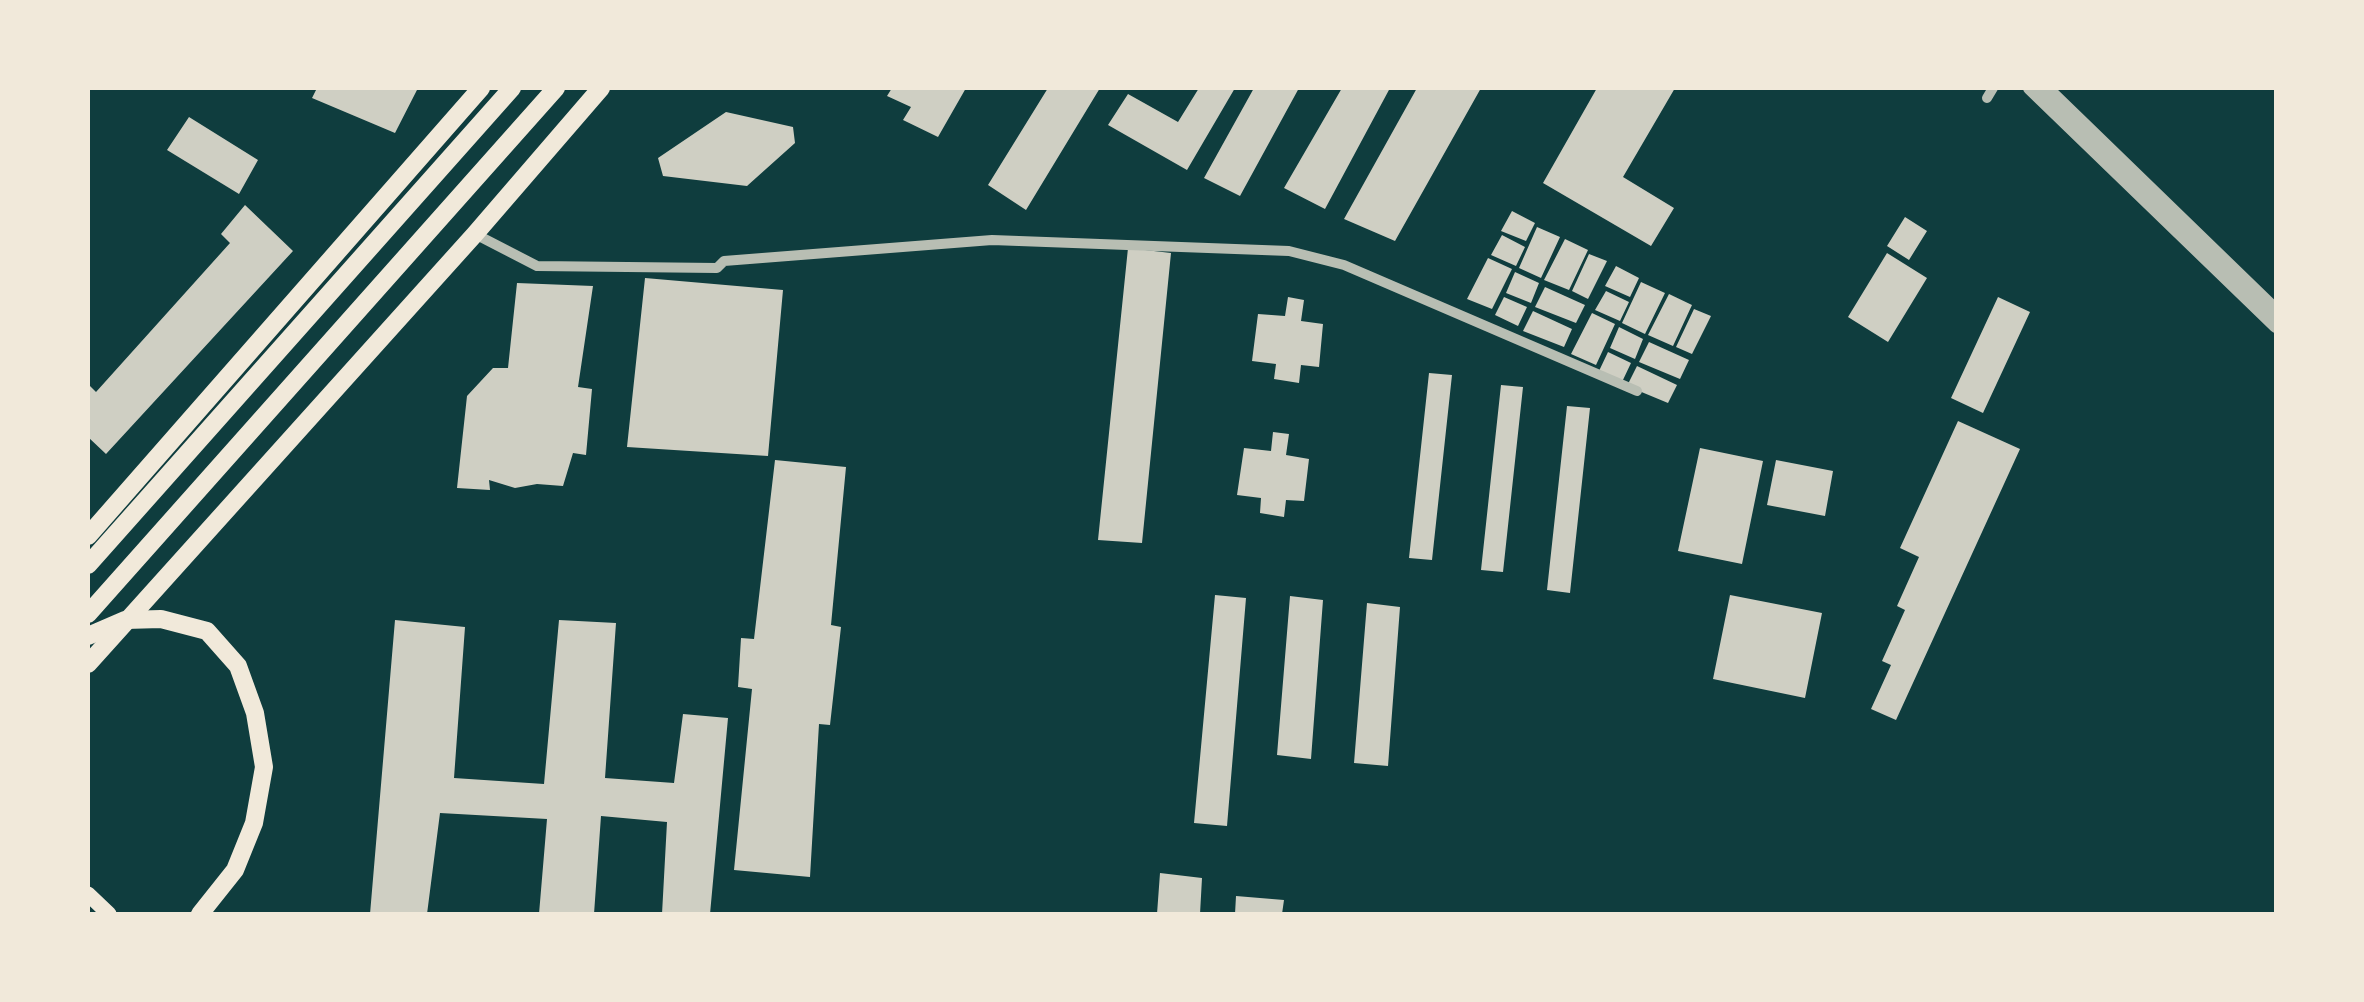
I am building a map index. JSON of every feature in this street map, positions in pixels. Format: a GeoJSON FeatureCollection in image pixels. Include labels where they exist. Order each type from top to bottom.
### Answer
{"type":"FeatureCollection","features":[{"type":"Feature","properties":{"kind":"main road"},"geometry":{"type":"LineString","coordinates":[[88,536],[94,521],[481,88]]}},
{"type":"Feature","properties":{"kind":"main road"},"geometry":{"type":"LineString","coordinates":[[88,565],[512,88]]}},
{"type":"Feature","properties":{"kind":"main road"},"geometry":{"type":"LineString","coordinates":[[88,614],[556,88]]}},
{"type":"Feature","properties":{"kind":"main road"},"geometry":{"type":"LineString","coordinates":[[88,664],[475,234],[601,88]]}},
{"type":"Feature","properties":{"kind":"main road"},"geometry":{"type":"LineString","coordinates":[[88,636],[126,620],[161,618],[207,631],[238,666],[255,713],[264,767],[254,823],[235,870],[200,914]]}},
{"type":"Feature","properties":{"kind":"main road"},"geometry":{"type":"LineString","coordinates":[[88,894],[109,914]]}},
{"type":"Feature","properties":{"kind":"street"},"geometry":{"type":"LineString","coordinates":[[2030,88],[2276,326]]}},
{"type":"Feature","properties":{"kind":"street"},"geometry":{"type":"LineString","coordinates":[[2046,88],[2276,311]]}},
{"type":"Feature","properties":{"kind":"street"},"geometry":{"type":"LineString","coordinates":[[475,234],[538,266],[717,268],[724,261],[992,240],[1288,251],[1344,265],[1636,391]]}},
{"type":"Feature","properties":{"kind":"building"},"geometry":{"type":"Polygon","coordinates":[[[317,88],[418,88],[395,133],[312,98],[317,88]]]}},
{"type":"Feature","properties":{"kind":"building"},"geometry":{"type":"Polygon","coordinates":[[[892,88],[966,88],[938,137],[903,120],[911,107],[887,96],[892,88]]]}},
{"type":"Feature","properties":{"kind":"building"},"geometry":{"type":"Polygon","coordinates":[[[1048,88],[1100,88],[1026,210],[988,185],[1048,88]]]}},
{"type":"Feature","properties":{"kind":"building"},"geometry":{"type":"Polygon","coordinates":[[[1199,88],[1235,88],[1187,170],[1108,125],[1128,94],[1178,122],[1199,88]]]}},
{"type":"Feature","properties":{"kind":"building"},"geometry":{"type":"Polygon","coordinates":[[[1254,88],[1299,88],[1240,196],[1204,178],[1254,88]]]}},
{"type":"Feature","properties":{"kind":"building"},"geometry":{"type":"Polygon","coordinates":[[[1342,88],[1390,88],[1325,209],[1284,188],[1342,88]]]}},
{"type":"Feature","properties":{"kind":"building"},"geometry":{"type":"Polygon","coordinates":[[[1417,88],[1481,88],[1395,241],[1344,219],[1417,88]]]}},
{"type":"Feature","properties":{"kind":"building"},"geometry":{"type":"Polygon","coordinates":[[[1597,88],[1675,88],[1623,177],[1674,208],[1651,246],[1543,183],[1597,88]]]}},
{"type":"Feature","properties":{"kind":"building"},"geometry":{"type":"Polygon","coordinates":[[[726,112],[793,127],[795,143],[747,186],[663,176],[658,158],[726,112]]]}},
{"type":"Feature","properties":{"kind":"building"},"geometry":{"type":"Polygon","coordinates":[[[189,117],[258,160],[239,194],[167,150],[189,117]]]}},
{"type":"Feature","properties":{"kind":"building"},"geometry":{"type":"Polygon","coordinates":[[[245,205],[293,251],[106,454],[88,437],[88,384],[96,392],[230,243],[221,234],[245,205]]]}},
{"type":"Feature","properties":{"kind":"building"},"geometry":{"type":"Polygon","coordinates":[[[1512,211],[1535,223],[1526,241],[1501,231],[1512,211]]]}},
{"type":"Feature","properties":{"kind":"building"},"geometry":{"type":"Polygon","coordinates":[[[1905,217],[1927,231],[1909,260],[1887,246],[1905,217]]]}},
{"type":"Feature","properties":{"kind":"building"},"geometry":{"type":"Polygon","coordinates":[[[1537,227],[1560,237],[1541,278],[1519,268],[1537,227]]]}},
{"type":"Feature","properties":{"kind":"building"},"geometry":{"type":"Polygon","coordinates":[[[1502,235],[1525,247],[1516,266],[1491,255],[1502,235]]]}},
{"type":"Feature","properties":{"kind":"building"},"geometry":{"type":"Polygon","coordinates":[[[1565,239],[1588,250],[1569,290],[1544,280],[1565,239]]]}},
{"type":"Feature","properties":{"kind":"building"},"geometry":{"type":"Polygon","coordinates":[[[1128,248],[1171,253],[1142,543],[1098,540],[1128,248]]]}},
{"type":"Feature","properties":{"kind":"building"},"geometry":{"type":"Polygon","coordinates":[[[1887,253],[1927,278],[1888,342],[1848,317],[1887,253]]]}},
{"type":"Feature","properties":{"kind":"building"},"geometry":{"type":"Polygon","coordinates":[[[1589,254],[1607,261],[1588,299],[1572,291],[1589,254]]]}},
{"type":"Feature","properties":{"kind":"building"},"geometry":{"type":"Polygon","coordinates":[[[1488,258],[1512,269],[1492,309],[1467,299],[1488,258]]]}},
{"type":"Feature","properties":{"kind":"building"},"geometry":{"type":"Polygon","coordinates":[[[1616,266],[1639,278],[1630,297],[1605,286],[1616,266]]]}},
{"type":"Feature","properties":{"kind":"building"},"geometry":{"type":"Polygon","coordinates":[[[1515,272],[1539,283],[1531,303],[1506,293],[1515,272]]]}},
{"type":"Feature","properties":{"kind":"building"},"geometry":{"type":"Polygon","coordinates":[[[645,278],[783,290],[768,456],[627,447],[645,278]]]}},
{"type":"Feature","properties":{"kind":"building"},"geometry":{"type":"Polygon","coordinates":[[[1641,282],[1665,293],[1645,334],[1622,323],[1641,282]]]}},
{"type":"Feature","properties":{"kind":"building"},"geometry":{"type":"Polygon","coordinates":[[[517,283],[593,286],[578,387],[592,389],[586,455],[573,453],[563,486],[537,484],[515,488],[489,480],[490,490],[457,488],[467,396],[493,368],[508,368],[517,283]]]}},
{"type":"Feature","properties":{"kind":"building"},"geometry":{"type":"Polygon","coordinates":[[[1545,287],[1585,305],[1576,323],[1535,307],[1545,287]]]}},
{"type":"Feature","properties":{"kind":"building"},"geometry":{"type":"Polygon","coordinates":[[[1606,291],[1629,302],[1620,321],[1595,310],[1606,291]]]}},
{"type":"Feature","properties":{"kind":"building"},"geometry":{"type":"Polygon","coordinates":[[[1669,294],[1692,305],[1673,346],[1648,335],[1669,294]]]}},
{"type":"Feature","properties":{"kind":"building"},"geometry":{"type":"Polygon","coordinates":[[[1288,297],[1304,300],[1301,321],[1323,324],[1319,367],[1301,365],[1299,383],[1274,379],[1276,364],[1252,361],[1258,314],[1285,316],[1288,297]]]}},
{"type":"Feature","properties":{"kind":"building"},"geometry":{"type":"Polygon","coordinates":[[[1504,297],[1527,307],[1518,326],[1495,315],[1504,297]]]}},
{"type":"Feature","properties":{"kind":"building"},"geometry":{"type":"Polygon","coordinates":[[[1998,297],[2030,312],[1983,413],[1951,398],[1998,297]]]}},
{"type":"Feature","properties":{"kind":"building"},"geometry":{"type":"Polygon","coordinates":[[[1694,309],[1711,316],[1692,354],[1676,347],[1694,309]]]}},
{"type":"Feature","properties":{"kind":"building"},"geometry":{"type":"Polygon","coordinates":[[[1533,311],[1572,329],[1564,347],[1523,331],[1533,311]]]}},
{"type":"Feature","properties":{"kind":"building"},"geometry":{"type":"Polygon","coordinates":[[[1592,313],[1615,324],[1596,365],[1571,354],[1592,313]]]}},
{"type":"Feature","properties":{"kind":"building"},"geometry":{"type":"Polygon","coordinates":[[[1619,327],[1643,339],[1635,359],[1610,348],[1619,327]]]}},
{"type":"Feature","properties":{"kind":"building"},"geometry":{"type":"Polygon","coordinates":[[[1649,342],[1689,360],[1680,379],[1639,362],[1649,342]]]}},
{"type":"Feature","properties":{"kind":"building"},"geometry":{"type":"Polygon","coordinates":[[[1608,352],[1631,363],[1622,382],[1599,371],[1608,352]]]}},
{"type":"Feature","properties":{"kind":"building"},"geometry":{"type":"Polygon","coordinates":[[[1637,366],[1677,385],[1668,403],[1627,386],[1637,366]]]}},
{"type":"Feature","properties":{"kind":"building"},"geometry":{"type":"Polygon","coordinates":[[[1429,373],[1452,375],[1432,560],[1409,558],[1429,373]]]}},
{"type":"Feature","properties":{"kind":"building"},"geometry":{"type":"Polygon","coordinates":[[[1501,385],[1523,387],[1503,572],[1481,570],[1501,385]]]}},
{"type":"Feature","properties":{"kind":"building"},"geometry":{"type":"Polygon","coordinates":[[[1567,406],[1590,408],[1570,593],[1547,590],[1567,406]]]}},
{"type":"Feature","properties":{"kind":"building"},"geometry":{"type":"Polygon","coordinates":[[[1958,421],[2020,449],[1896,720],[1871,709],[1891,665],[1882,661],[1905,610],[1897,606],[1919,557],[1900,548],[1958,421]]]}},
{"type":"Feature","properties":{"kind":"building"},"geometry":{"type":"Polygon","coordinates":[[[1273,432],[1289,434],[1286,455],[1309,459],[1304,501],[1286,500],[1284,517],[1260,513],[1261,498],[1237,495],[1244,448],[1271,451],[1273,432]]]}},
{"type":"Feature","properties":{"kind":"building"},"geometry":{"type":"Polygon","coordinates":[[[1700,448],[1763,461],[1742,564],[1678,551],[1700,448]]]}},
{"type":"Feature","properties":{"kind":"building"},"geometry":{"type":"Polygon","coordinates":[[[775,460],[846,467],[831,625],[841,627],[830,725],[819,724],[810,877],[734,870],[752,689],[738,687],[741,638],[754,639],[775,460]]]}},
{"type":"Feature","properties":{"kind":"building"},"geometry":{"type":"Polygon","coordinates":[[[1776,460],[1833,471],[1825,516],[1767,505],[1776,460]]]}},
{"type":"Feature","properties":{"kind":"building"},"geometry":{"type":"Polygon","coordinates":[[[1215,595],[1246,598],[1227,826],[1194,823],[1215,595]]]}},
{"type":"Feature","properties":{"kind":"building"},"geometry":{"type":"Polygon","coordinates":[[[1730,595],[1822,613],[1805,698],[1713,679],[1730,595]]]}},
{"type":"Feature","properties":{"kind":"building"},"geometry":{"type":"Polygon","coordinates":[[[1290,596],[1323,600],[1311,759],[1277,755],[1290,596]]]}},
{"type":"Feature","properties":{"kind":"building"},"geometry":{"type":"Polygon","coordinates":[[[1367,603],[1400,607],[1388,766],[1354,763],[1367,603]]]}},
{"type":"Feature","properties":{"kind":"building"},"geometry":{"type":"Polygon","coordinates":[[[395,620],[465,627],[454,778],[544,784],[559,620],[616,623],[605,778],[674,783],[683,714],[728,718],[710,914],[662,914],[667,822],[601,816],[594,914],[539,914],[547,819],[440,813],[427,914],[370,914],[395,620]]]}},
{"type":"Feature","properties":{"kind":"building"},"geometry":{"type":"Polygon","coordinates":[[[1160,873],[1202,878],[1200,914],[1157,914],[1160,873]]]}},
{"type":"Feature","properties":{"kind":"building"},"geometry":{"type":"Polygon","coordinates":[[[1236,896],[1284,900],[1282,914],[1235,914],[1236,896]]]}}]}
